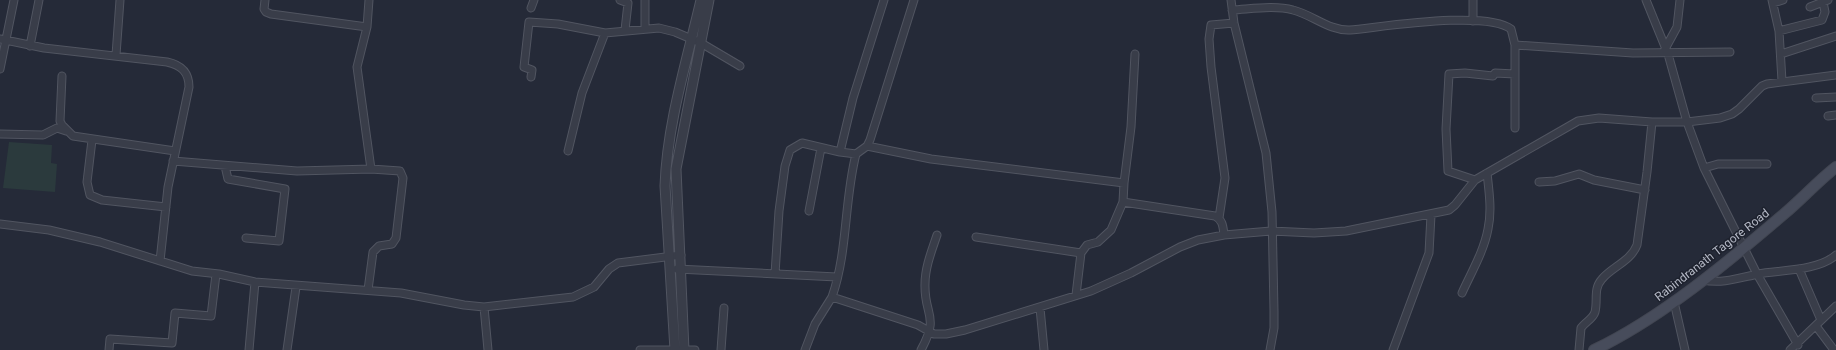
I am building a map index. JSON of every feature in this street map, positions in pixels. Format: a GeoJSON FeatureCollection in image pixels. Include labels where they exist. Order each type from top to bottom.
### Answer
{"type":"FeatureCollection","features":[{"type":"Feature","properties":{"kind":"main road","name":"Rabindranath Tagore Road"},"geometry":{"type":"LineString","coordinates":[[1594,350],[1637,327],[1674,302],[1744,248],[1836,167]]}},
{"type":"Feature","properties":{"kind":"street"},"geometry":{"type":"LineString","coordinates":[[0,69],[3,40],[14,0]]}},
{"type":"Feature","properties":{"kind":"street"},"geometry":{"type":"LineString","coordinates":[[30,46],[39,0]]}},
{"type":"Feature","properties":{"kind":"street"},"geometry":{"type":"LineString","coordinates":[[116,55],[120,0]]}},
{"type":"Feature","properties":{"kind":"street"},"geometry":{"type":"LineString","coordinates":[[265,0],[264,9],[271,14],[367,27]]}},
{"type":"Feature","properties":{"kind":"street"},"geometry":{"type":"LineString","coordinates":[[369,0],[367,27],[357,67],[371,170]]}},
{"type":"Feature","properties":{"kind":"street"},"geometry":{"type":"LineString","coordinates":[[532,8],[534,0]]}},
{"type":"Feature","properties":{"kind":"street"},"geometry":{"type":"LineString","coordinates":[[620,0],[628,3],[625,30]]}},
{"type":"Feature","properties":{"kind":"street"},"geometry":{"type":"LineString","coordinates":[[645,0],[645,28]]}},
{"type":"Feature","properties":{"kind":"street"},"geometry":{"type":"LineString","coordinates":[[680,349],[670,269],[665,186],[666,161],[670,134],[701,0]]}},
{"type":"Feature","properties":{"kind":"street"},"geometry":{"type":"LineString","coordinates":[[680,349],[681,255],[676,169],[709,0]]}},
{"type":"Feature","properties":{"kind":"street"},"geometry":{"type":"LineString","coordinates":[[840,152],[846,124],[884,0]]}},
{"type":"Feature","properties":{"kind":"street"},"geometry":{"type":"LineString","coordinates":[[805,350],[815,324],[832,297],[844,239],[847,198],[856,154],[867,146],[874,130],[914,0]]}},
{"type":"Feature","properties":{"kind":"street"},"geometry":{"type":"LineString","coordinates":[[1231,0],[1234,23],[1266,153],[1272,212],[1271,231],[1274,328],[1270,350]]}},
{"type":"Feature","properties":{"kind":"street"},"geometry":{"type":"LineString","coordinates":[[1473,0],[1473,21]]}},
{"type":"Feature","properties":{"kind":"street"},"geometry":{"type":"LineString","coordinates":[[1646,0],[1667,51],[1688,122],[1704,168],[1744,248],[1798,345]]}},
{"type":"Feature","properties":{"kind":"street"},"geometry":{"type":"LineString","coordinates":[[1667,51],[1677,27],[1680,0]]}},
{"type":"Feature","properties":{"kind":"street"},"geometry":{"type":"LineString","coordinates":[[1782,80],[1779,31],[1772,2],[1783,0]]}},
{"type":"Feature","properties":{"kind":"street"},"geometry":{"type":"LineString","coordinates":[[1779,31],[1822,20],[1825,12],[1826,1],[1810,7]]}},
{"type":"Feature","properties":{"kind":"street"},"geometry":{"type":"LineString","coordinates":[[1232,10],[1292,9],[1327,26],[1348,30],[1409,23],[1473,21],[1507,26],[1513,32],[1515,128]]}},
{"type":"Feature","properties":{"kind":"street"},"geometry":{"type":"LineString","coordinates":[[531,77],[532,70],[524,67],[529,22],[558,24],[605,33],[645,28],[659,28],[675,32],[701,43],[740,66]]}},
{"type":"Feature","properties":{"kind":"street"},"geometry":{"type":"LineString","coordinates":[[1224,235],[1223,225],[1219,218],[1224,184],[1224,166],[1210,67],[1209,39],[1211,25],[1234,23]]}},
{"type":"Feature","properties":{"kind":"street"},"geometry":{"type":"LineString","coordinates":[[568,151],[582,93],[605,33]]}},
{"type":"Feature","properties":{"kind":"street"},"geometry":{"type":"LineString","coordinates":[[1781,54],[1836,36]]}},
{"type":"Feature","properties":{"kind":"street"},"geometry":{"type":"LineString","coordinates":[[3,40],[30,46],[116,55],[176,64],[186,72],[189,79],[189,87],[173,161],[160,261]]}},
{"type":"Feature","properties":{"kind":"street"},"geometry":{"type":"LineString","coordinates":[[1514,45],[1730,52]]}},
{"type":"Feature","properties":{"kind":"street"},"geometry":{"type":"LineString","coordinates":[[1076,295],[1082,253],[1087,245],[1098,242],[1111,230],[1123,202],[1132,120],[1135,54]]}},
{"type":"Feature","properties":{"kind":"street"},"geometry":{"type":"LineString","coordinates":[[1475,180],[1448,171],[1446,129],[1449,74],[1466,73],[1493,76],[1495,73],[1515,74]]}},
{"type":"Feature","properties":{"kind":"street"},"geometry":{"type":"LineString","coordinates":[[832,297],[918,325],[940,335],[953,333],[1040,308],[1076,295],[1131,273],[1180,247],[1198,240],[1224,235],[1271,231],[1314,233],[1346,231],[1431,215],[1449,210],[1456,206],[1475,180],[1578,120],[1599,118],[1652,122],[1688,122],[1720,118],[1732,114],[1762,86],[1782,80],[1836,75]]}},
{"type":"Feature","properties":{"kind":"street"},"geometry":{"type":"LineString","coordinates":[[62,76],[60,116],[62,125],[73,136],[175,151]]}},
{"type":"Feature","properties":{"kind":"street"},"geometry":{"type":"LineString","coordinates":[[1816,98],[1836,97]]}},
{"type":"Feature","properties":{"kind":"street"},"geometry":{"type":"LineString","coordinates":[[1579,350],[1581,328],[1592,319],[1595,312],[1596,291],[1599,282],[1635,250],[1645,190],[1652,122]]}},
{"type":"Feature","properties":{"kind":"street"},"geometry":{"type":"LineString","coordinates":[[0,134],[43,135],[57,128],[68,132]]}},
{"type":"Feature","properties":{"kind":"street"},"geometry":{"type":"LineString","coordinates":[[92,140],[87,182],[90,195],[102,200],[166,208]]}},
{"type":"Feature","properties":{"kind":"street"},"geometry":{"type":"LineString","coordinates":[[775,274],[779,211],[788,155],[795,145],[802,143],[840,152],[856,154]]}},
{"type":"Feature","properties":{"kind":"street"},"geometry":{"type":"LineString","coordinates":[[867,146],[931,159],[1124,183]]}},
{"type":"Feature","properties":{"kind":"street"},"geometry":{"type":"LineString","coordinates":[[810,212],[821,148]]}},
{"type":"Feature","properties":{"kind":"street"},"geometry":{"type":"LineString","coordinates":[[173,161],[297,171],[400,171],[403,178],[396,238],[392,244],[379,246],[373,252],[368,290]]}},
{"type":"Feature","properties":{"kind":"street"},"geometry":{"type":"LineString","coordinates":[[1704,168],[1718,164],[1767,164]]}},
{"type":"Feature","properties":{"kind":"street"},"geometry":{"type":"LineString","coordinates":[[225,166],[228,179],[285,189],[279,241],[246,238]]}},
{"type":"Feature","properties":{"kind":"street"},"geometry":{"type":"LineString","coordinates":[[1462,293],[1483,245],[1488,229],[1489,197],[1487,173]]}},
{"type":"Feature","properties":{"kind":"street"},"geometry":{"type":"LineString","coordinates":[[1540,182],[1555,181],[1579,174],[1594,180],[1645,190]]}},
{"type":"Feature","properties":{"kind":"street"},"geometry":{"type":"LineString","coordinates":[[1123,202],[1219,218]]}},
{"type":"Feature","properties":{"kind":"street"},"geometry":{"type":"LineString","coordinates":[[1393,350],[1430,253],[1431,215]]}},
{"type":"Feature","properties":{"kind":"street"},"geometry":{"type":"LineString","coordinates":[[0,224],[49,230],[86,238],[192,271],[255,282],[296,287],[401,293],[464,305],[484,307],[573,297],[594,287],[609,269],[618,263],[681,255]]}},
{"type":"Feature","properties":{"kind":"street"},"geometry":{"type":"LineString","coordinates":[[921,350],[930,331],[930,313],[925,284],[930,258],[938,235]]}},
{"type":"Feature","properties":{"kind":"street"},"geometry":{"type":"LineString","coordinates":[[976,237],[1082,253]]}},
{"type":"Feature","properties":{"kind":"street"},"geometry":{"type":"LineString","coordinates":[[1703,280],[1720,282],[1758,274],[1799,269],[1824,262],[1836,254]]}},
{"type":"Feature","properties":{"kind":"street"},"geometry":{"type":"LineString","coordinates":[[670,269],[681,268],[837,277]]}},
{"type":"Feature","properties":{"kind":"street"},"geometry":{"type":"LineString","coordinates":[[1799,269],[1821,320]]}},
{"type":"Feature","properties":{"kind":"street"},"geometry":{"type":"LineString","coordinates":[[109,350],[110,339],[172,343],[175,313],[211,316],[216,274]]}},
{"type":"Feature","properties":{"kind":"street"},"geometry":{"type":"LineString","coordinates":[[249,350],[255,282]]}},
{"type":"Feature","properties":{"kind":"street"},"geometry":{"type":"LineString","coordinates":[[287,350],[296,287]]}},
{"type":"Feature","properties":{"kind":"street"},"geometry":{"type":"LineString","coordinates":[[1674,302],[1685,350]]}},
{"type":"Feature","properties":{"kind":"street"},"geometry":{"type":"LineString","coordinates":[[1790,350],[1798,345],[1836,306]]}},
{"type":"Feature","properties":{"kind":"street"},"geometry":{"type":"LineString","coordinates":[[484,307],[488,350]]}},
{"type":"Feature","properties":{"kind":"street"},"geometry":{"type":"LineString","coordinates":[[721,350],[724,308]]}},
{"type":"Feature","properties":{"kind":"street"},"geometry":{"type":"LineString","coordinates":[[1040,308],[1044,350]]}},
{"type":"Feature","properties":{"kind":"street"},"geometry":{"type":"LineString","coordinates":[[1816,326],[1834,347]]}},
{"type":"Feature","properties":{"kind":"street"},"geometry":{"type":"LineString","coordinates":[[640,350],[695,350]]}},
{"type":"Feature","properties":{"kind":"shaded area"},"geometry":{"type":"Polygon","coordinates":[[[9,142],[52,145],[51,163],[57,164],[55,192],[3,188],[9,142]]]}}]}
